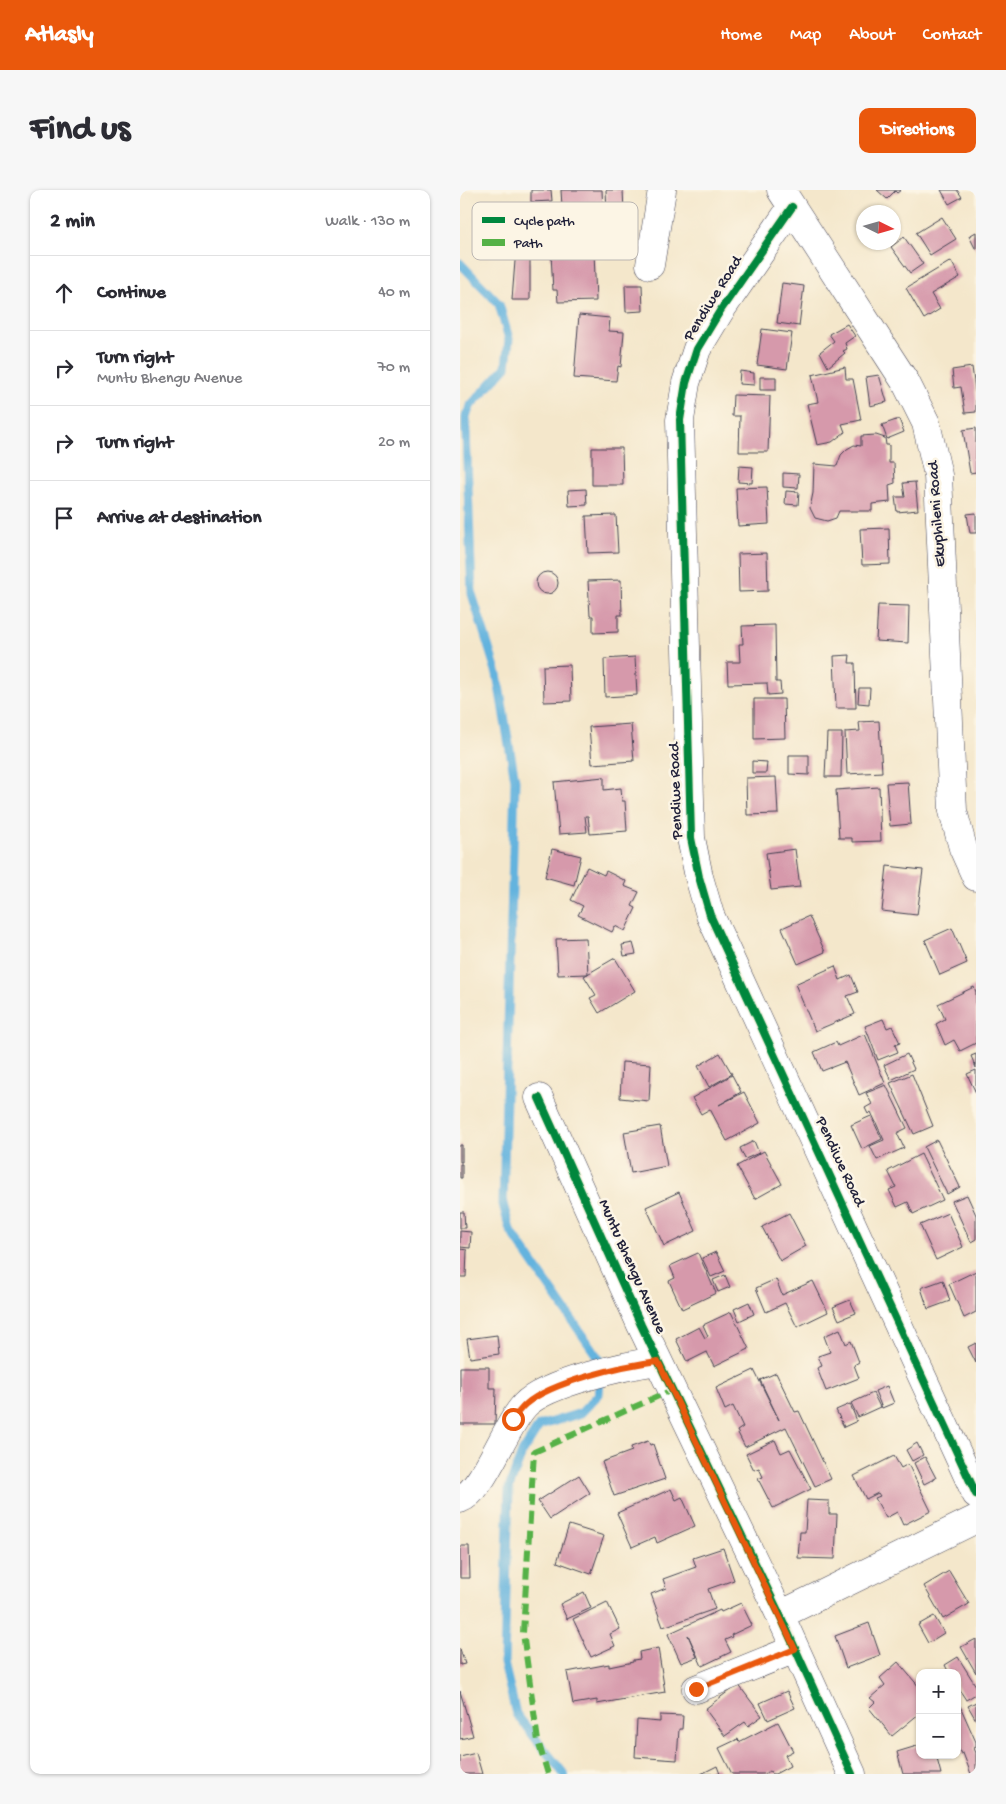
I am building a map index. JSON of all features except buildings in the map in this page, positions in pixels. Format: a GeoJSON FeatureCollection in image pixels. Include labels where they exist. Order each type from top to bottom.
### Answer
{"type":"FeatureCollection","features":[{"type":"Feature","properties":{"kind":"street"},"geometry":{"type":"LineString","coordinates":[[650,265],[662,190]]}},
{"type":"Feature","properties":{"kind":"street","name":"Ekuphileni Road"},"geometry":{"type":"LineString","coordinates":[[786,199],[906,383],[926,423],[938,475],[953,811],[963,848],[976,877]]}},
{"type":"Feature","properties":{"kind":"street","name":"Pendiwe Road"},"geometry":{"type":"LineString","coordinates":[[786,199],[697,349],[686,383],[680,420],[691,838],[699,878],[710,915],[976,1494]]}},
{"type":"Feature","properties":{"kind":"street","name":"Muntu Bhengu Avenue"},"geometry":{"type":"LineString","coordinates":[[539,1098],[646,1362],[780,1615],[852,1774]]}},
{"type":"Feature","properties":{"kind":"street"},"geometry":{"type":"LineString","coordinates":[[460,1499],[466,1497],[477,1485],[513,1419],[526,1404],[547,1391],[568,1383],[646,1362]]}},
{"type":"Feature","properties":{"kind":"street"},"geometry":{"type":"LineString","coordinates":[[780,1615],[976,1519]]}},
{"type":"Feature","properties":{"kind":"street"},"geometry":{"type":"LineString","coordinates":[[696,1689],[795,1649]]}},
{"type":"Feature","properties":{"kind":"waterway"},"geometry":{"type":"LineString","coordinates":[[460,263],[499,304],[509,339],[506,367],[471,405],[466,416],[472,594],[497,674],[515,780],[503,1204],[510,1230],[601,1362],[599,1394],[581,1413],[539,1426],[522,1453],[509,1488],[504,1663],[516,1714],[564,1774]]}},
{"type":"Feature","properties":{"kind":"marked path"},"geometry":{"type":"LineString","coordinates":[[548,1774],[538,1741],[523,1633],[534,1452],[672,1390]]}},
{"type":"Feature","properties":{"kind":"cycle path"},"geometry":{"type":"LineString","coordinates":[[792,207],[720,311],[697,349],[686,383],[680,420],[691,838],[699,877],[710,915],[976,1494]]}},
{"type":"Feature","properties":{"kind":"cycle path"},"geometry":{"type":"LineString","coordinates":[[539,1098],[641,1325],[780,1615],[852,1774]]}},
{"type":"Feature","properties":{"kind":"route"},"geometry":{"type":"LineString","coordinates":[[513,1419],[526,1404],[547,1391],[633,1364],[658,1361],[795,1649],[696,1689]]}}]}
